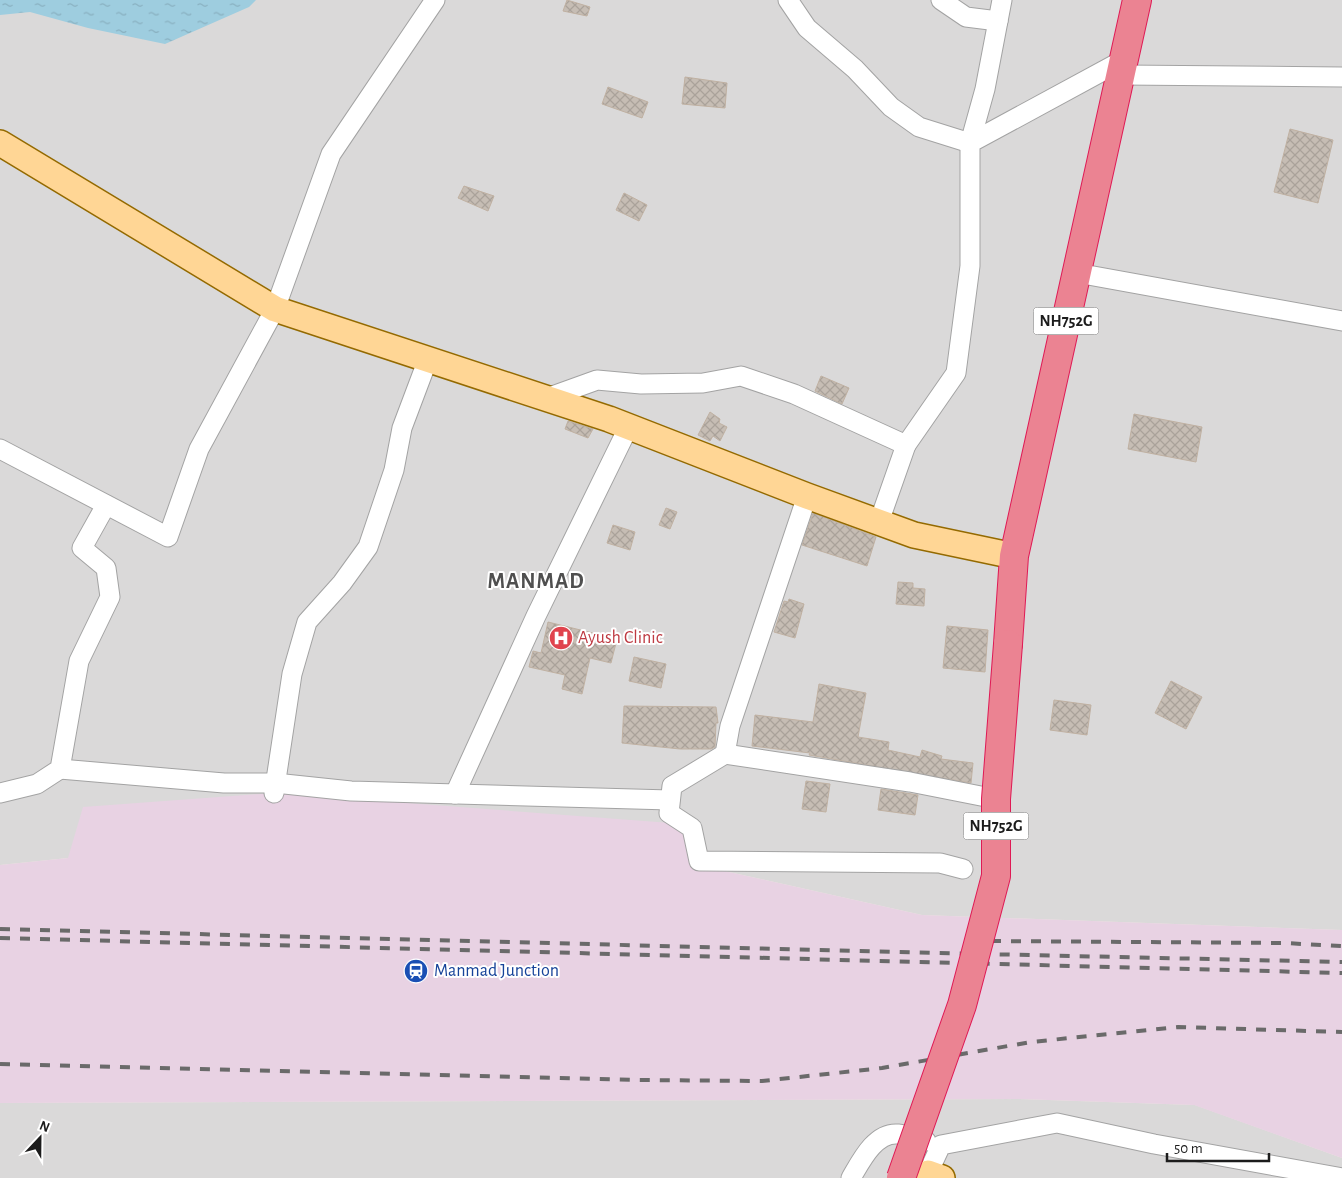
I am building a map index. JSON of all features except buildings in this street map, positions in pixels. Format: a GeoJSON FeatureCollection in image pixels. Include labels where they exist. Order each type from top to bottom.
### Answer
{"type":"FeatureCollection","features":[{"type":"Feature","properties":{"kind":"highway","name":"NH752G"},"geometry":{"type":"LineString","coordinates":[[901,1178],[962,1005],[996,876],[996,799],[1014,556],[1137,0]]}},
{"type":"Feature","properties":{"kind":"main road"},"geometry":{"type":"LineString","coordinates":[[0,143],[275,309],[629,426],[807,496],[914,535],[1014,556]]}},
{"type":"Feature","properties":{"kind":"street"},"geometry":{"type":"LineString","coordinates":[[0,449],[168,538],[200,449],[275,309],[330,154],[435,0]]}},
{"type":"Feature","properties":{"kind":"street"},"geometry":{"type":"LineString","coordinates":[[788,0],[807,28],[855,69],[891,107],[919,127],[970,143],[1123,67],[1342,77]]}},
{"type":"Feature","properties":{"kind":"street"},"geometry":{"type":"LineString","coordinates":[[941,0],[966,17],[998,22]]}},
{"type":"Feature","properties":{"kind":"street"},"geometry":{"type":"LineString","coordinates":[[879,522],[906,445],[956,373],[970,266],[970,143],[985,88],[1002,0]]}},
{"type":"Feature","properties":{"kind":"street"},"geometry":{"type":"LineString","coordinates":[[1077,272],[1342,321]]}},
{"type":"Feature","properties":{"kind":"street"},"geometry":{"type":"LineString","coordinates":[[275,788],[292,674],[307,622],[342,583],[368,547],[394,470],[402,428],[428,359]]}},
{"type":"Feature","properties":{"kind":"street"},"geometry":{"type":"LineString","coordinates":[[547,398],[597,380],[641,384],[703,383],[741,376],[794,394],[906,445]]}},
{"type":"Feature","properties":{"kind":"street"},"geometry":{"type":"LineString","coordinates":[[455,794],[536,616],[629,426]]}},
{"type":"Feature","properties":{"kind":"street"},"geometry":{"type":"LineString","coordinates":[[725,754],[730,726],[807,496]]}},
{"type":"Feature","properties":{"kind":"street"},"geometry":{"type":"LineString","coordinates":[[60,769],[79,661],[110,597],[106,568],[82,548],[106,505]]}},
{"type":"Feature","properties":{"kind":"street"},"geometry":{"type":"LineString","coordinates":[[963,869],[940,862],[699,861],[692,828],[669,813],[672,786],[725,754],[910,782],[996,799]]}},
{"type":"Feature","properties":{"kind":"street"},"geometry":{"type":"LineString","coordinates":[[0,793],[37,784],[60,769],[275,788],[670,800]]}},
{"type":"Feature","properties":{"kind":"street"},"geometry":{"type":"LineString","coordinates":[[851,1178],[864,1156],[881,1138],[896,1134],[942,1145],[1057,1123],[1154,1144],[1342,1178]]}},
{"type":"Feature","properties":{"kind":"street"},"geometry":{"type":"LineString","coordinates":[[929,1176],[942,1145]]}},
{"type":"Feature","properties":{"kind":"shaded area"},"geometry":{"type":"Polygon","coordinates":[[[0,0],[1342,0],[1342,930],[922,915],[693,864],[68,858],[0,865],[0,0]]]}},
{"type":"Feature","properties":{"kind":"shaded area"},"geometry":{"type":"Polygon","coordinates":[[[274,793],[684,824],[693,864],[922,915],[1342,930],[1342,1158],[1194,1105],[1019,1099],[0,1103],[0,865],[68,858],[83,807],[274,793]]]}},
{"type":"Feature","properties":{"kind":"shaded area"},"geometry":{"type":"Polygon","coordinates":[[[1019,1099],[1195,1105],[1342,1158],[1342,1178],[0,1178],[0,1103],[1019,1099]]]}},
{"type":"Feature","properties":{"kind":"water"},"geometry":{"type":"Polygon","coordinates":[[[0,0],[256,0],[249,7],[165,44],[88,28],[30,12],[0,15],[0,0]]]}},
{"type":"Feature","properties":{"kind":"railway"},"geometry":{"type":"LineString","coordinates":[[0,929],[1342,962]]}},
{"type":"Feature","properties":{"kind":"railway"},"geometry":{"type":"LineString","coordinates":[[0,938],[1342,973]]}},
{"type":"Feature","properties":{"kind":"railway"},"geometry":{"type":"LineString","coordinates":[[991,941],[1284,943],[1342,946]]}},
{"type":"Feature","properties":{"kind":"railway"},"geometry":{"type":"LineString","coordinates":[[0,1064],[638,1080],[762,1081],[882,1068],[1031,1042],[1178,1027],[1342,1032]]}},
{"type":"Feature","properties":{"kind":"place","name":"Ayush Clinic"},"geometry":{"type":"Point","coordinates":[561,638]}},
{"type":"Feature","properties":{"kind":"place","name":"Manmad Junction"},"geometry":{"type":"Point","coordinates":[416,971]}},
{"type":"Feature","properties":{"kind":"district","name":"MANMAD"},"geometry":{"type":"Point","coordinates":[536,581]}}]}
